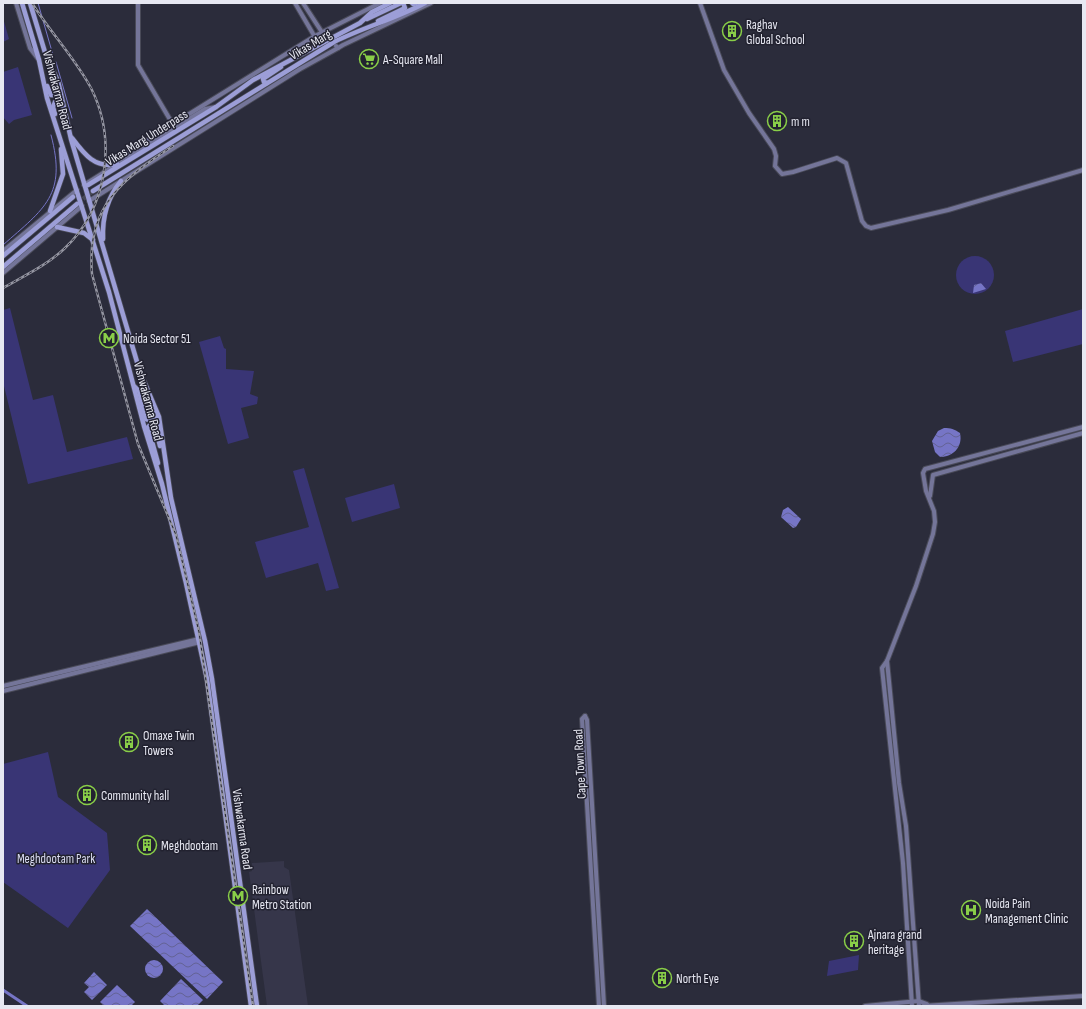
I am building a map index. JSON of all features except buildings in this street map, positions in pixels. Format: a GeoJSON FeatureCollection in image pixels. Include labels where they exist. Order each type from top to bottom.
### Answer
{"type":"FeatureCollection","features":[{"type":"Feature","properties":{"kind":"main road","name":"Vishwakarma Road"},"geometry":{"type":"LineString","coordinates":[[22,3],[39,60],[47,98],[109,292],[144,426],[157,469],[199,640],[222,774],[257,1006]]}},
{"type":"Feature","properties":{"kind":"main road","name":"Vishwakarma Road"},"geometry":{"type":"LineString","coordinates":[[30,3],[49,63],[58,81],[70,135],[140,372],[160,422],[171,498],[205,641],[220,763]]}},
{"type":"Feature","properties":{"kind":"main road","name":"Vikas Marg"},"geometry":{"type":"LineString","coordinates":[[216,107],[253,80],[283,62],[360,23],[372,12],[390,3]]}},
{"type":"Feature","properties":{"kind":"main road"},"geometry":{"type":"LineString","coordinates":[[360,23],[402,3],[405,8],[370,25]]}},
{"type":"Feature","properties":{"kind":"main road"},"geometry":{"type":"LineString","coordinates":[[412,3],[416,3]]}},
{"type":"Feature","properties":{"kind":"main road","name":"Vikas Marg"},"geometry":{"type":"LineString","coordinates":[[212,118],[334,42],[370,25],[385,22],[425,3]]}},
{"type":"Feature","properties":{"kind":"main road"},"geometry":{"type":"LineString","coordinates":[[267,83],[264,82],[263,79],[281,67],[283,62]]}},
{"type":"Feature","properties":{"kind":"main road"},"geometry":{"type":"LineString","coordinates":[[42,76],[49,93],[53,96],[55,95],[57,90],[49,63]]}},
{"type":"Feature","properties":{"kind":"main road"},"geometry":{"type":"LineString","coordinates":[[253,80],[258,89]]}},
{"type":"Feature","properties":{"kind":"main road"},"geometry":{"type":"LineString","coordinates":[[57,128],[53,107],[55,102],[60,103],[66,113]]}},
{"type":"Feature","properties":{"kind":"main road","name":"Vikas Marg Underpass"},"geometry":{"type":"LineString","coordinates":[[86,185],[216,107]]}},
{"type":"Feature","properties":{"kind":"main road","name":"Vikas Marg Underpass"},"geometry":{"type":"LineString","coordinates":[[93,191],[212,118]]}},
{"type":"Feature","properties":{"kind":"main road"},"geometry":{"type":"LineString","coordinates":[[70,135],[86,156],[96,163],[106,165],[117,164]]}},
{"type":"Feature","properties":{"kind":"main road"},"geometry":{"type":"LineString","coordinates":[[50,211],[63,174],[61,141]]}},
{"type":"Feature","properties":{"kind":"main road"},"geometry":{"type":"LineString","coordinates":[[104,248],[103,228],[106,205],[121,181]]}},
{"type":"Feature","properties":{"kind":"main road"},"geometry":{"type":"LineString","coordinates":[[3,256],[73,197]]}},
{"type":"Feature","properties":{"kind":"main road"},"geometry":{"type":"LineString","coordinates":[[3,267],[80,204]]}},
{"type":"Feature","properties":{"kind":"main road"},"geometry":{"type":"LineString","coordinates":[[57,227],[84,232],[92,240]]}},
{"type":"Feature","properties":{"kind":"main road"},"geometry":{"type":"LineString","coordinates":[[135,387],[139,391],[146,419],[149,420],[155,418],[146,394],[146,385]]}},
{"type":"Feature","properties":{"kind":"main road"},"geometry":{"type":"LineString","coordinates":[[157,469],[158,462],[148,427],[150,425],[155,425],[157,429],[163,460],[166,466]]}},
{"type":"Feature","properties":{"kind":"main road","name":"Vishwakarma Road"},"geometry":{"type":"LineString","coordinates":[[222,774],[251,1006]]}},
{"type":"Feature","properties":{"kind":"street"},"geometry":{"type":"LineString","coordinates":[[16,3],[31,52],[39,60]]}},
{"type":"Feature","properties":{"kind":"street"},"geometry":{"type":"LineString","coordinates":[[138,3],[138,65],[172,123]]}},
{"type":"Feature","properties":{"kind":"street"},"geometry":{"type":"LineString","coordinates":[[296,3],[319,44]]}},
{"type":"Feature","properties":{"kind":"street"},"geometry":{"type":"LineString","coordinates":[[303,3],[327,40]]}},
{"type":"Feature","properties":{"kind":"street"},"geometry":{"type":"LineString","coordinates":[[106,165],[321,32],[380,3]]}},
{"type":"Feature","properties":{"kind":"street"},"geometry":{"type":"LineString","coordinates":[[89,201],[300,69],[338,48],[431,3]]}},
{"type":"Feature","properties":{"kind":"street"},"geometry":{"type":"LineString","coordinates":[[700,3],[724,70],[749,113],[774,149],[776,156],[775,166],[782,174],[837,158],[842,159],[846,163],[862,221],[866,226],[871,228],[948,210],[1083,170]]}},
{"type":"Feature","properties":{"kind":"street"},"geometry":{"type":"LineString","coordinates":[[334,42],[338,48]]}},
{"type":"Feature","properties":{"kind":"street"},"geometry":{"type":"LineString","coordinates":[[86,185],[205,109],[216,107]]}},
{"type":"Feature","properties":{"kind":"street"},"geometry":{"type":"LineString","coordinates":[[212,118],[215,123]]}},
{"type":"Feature","properties":{"kind":"street"},"geometry":{"type":"LineString","coordinates":[[3,251],[77,190]]}},
{"type":"Feature","properties":{"kind":"street"},"geometry":{"type":"LineString","coordinates":[[3,273],[57,227],[80,204]]}},
{"type":"Feature","properties":{"kind":"street"},"geometry":{"type":"LineString","coordinates":[[912,1004],[903,863],[882,668],[887,661],[916,586],[933,534],[935,516],[930,497],[926,491],[923,473],[926,469],[1083,427]]}},
{"type":"Feature","properties":{"kind":"street"},"geometry":{"type":"LineString","coordinates":[[930,497],[933,475],[1083,433]]}},
{"type":"Feature","properties":{"kind":"street"},"geometry":{"type":"LineString","coordinates":[[3,686],[199,640]]}},
{"type":"Feature","properties":{"kind":"street"},"geometry":{"type":"LineString","coordinates":[[3,691],[199,640]]}},
{"type":"Feature","properties":{"kind":"street"},"geometry":{"type":"LineString","coordinates":[[887,661],[898,776],[906,826],[919,1004]]}},
{"type":"Feature","properties":{"kind":"street","name":"Cape Town Road"},"geometry":{"type":"LineString","coordinates":[[598,1006],[584,766],[582,719],[585,716],[587,720],[604,1006]]}},
{"type":"Feature","properties":{"kind":"street"},"geometry":{"type":"LineString","coordinates":[[923,1006],[1083,996]]}},
{"type":"Feature","properties":{"kind":"street"},"geometry":{"type":"LineString","coordinates":[[865,1006],[912,1004],[930,1005]]}},
{"type":"Feature","properties":{"kind":"shaded area"},"geometry":{"type":"Polygon","coordinates":[[[284,861],[284,867],[289,870],[308,1006],[267,1006],[249,872],[252,871],[252,863],[284,861]]]}},
{"type":"Feature","properties":{"kind":"green space"},"geometry":{"type":"Polygon","coordinates":[[[3,18],[9,39],[3,42],[3,18]]]}},
{"type":"Feature","properties":{"kind":"green space"},"geometry":{"type":"Polygon","coordinates":[[[18,67],[32,115],[14,120],[9,124],[3,117],[3,72],[18,67]]]}},
{"type":"Feature","properties":{"kind":"green space"},"geometry":{"type":"Polygon","coordinates":[[[971,256],[979,256],[989,261],[993,268],[993,282],[989,289],[979,294],[971,294],[961,289],[959,286],[956,279],[956,271],[961,261],[964,259],[971,256]]]}},
{"type":"Feature","properties":{"kind":"green space"},"geometry":{"type":"Polygon","coordinates":[[[10,308],[33,400],[53,395],[67,452],[127,437],[133,459],[28,484],[3,382],[3,310],[10,308]]]}},
{"type":"Feature","properties":{"kind":"green space"},"geometry":{"type":"Polygon","coordinates":[[[1083,309],[1083,344],[1013,362],[1005,331],[1083,309]]]}},
{"type":"Feature","properties":{"kind":"green space"},"geometry":{"type":"Polygon","coordinates":[[[220,336],[224,348],[226,349],[226,369],[254,371],[250,394],[258,397],[257,404],[241,408],[249,438],[228,444],[199,342],[220,336]]]}},
{"type":"Feature","properties":{"kind":"green space"},"geometry":{"type":"Polygon","coordinates":[[[304,468],[339,588],[326,591],[318,563],[266,578],[255,542],[309,527],[293,471],[304,468]]]}},
{"type":"Feature","properties":{"kind":"green space"},"geometry":{"type":"Polygon","coordinates":[[[394,484],[400,508],[352,522],[345,498],[394,484]]]}},
{"type":"Feature","properties":{"kind":"green space","name":"Meghdootam Park"},"geometry":{"type":"Polygon","coordinates":[[[48,752],[58,797],[107,833],[110,870],[68,928],[3,882],[3,764],[48,752]]]}},
{"type":"Feature","properties":{"kind":"green space"},"geometry":{"type":"Polygon","coordinates":[[[859,955],[858,970],[827,976],[829,961],[859,955]]]}},
{"type":"Feature","properties":{"kind":"water"},"geometry":{"type":"Polygon","coordinates":[[[981,283],[986,289],[973,293],[974,285],[981,283]]]}},
{"type":"Feature","properties":{"kind":"water"},"geometry":{"type":"Polygon","coordinates":[[[944,428],[949,428],[960,433],[961,438],[958,447],[953,453],[945,457],[940,457],[935,452],[932,441],[938,431],[944,428]]]}},
{"type":"Feature","properties":{"kind":"water"},"geometry":{"type":"Polygon","coordinates":[[[788,507],[801,519],[796,527],[793,528],[781,517],[783,510],[788,507]]]}},
{"type":"Feature","properties":{"kind":"water"},"geometry":{"type":"Polygon","coordinates":[[[147,909],[223,982],[207,999],[130,926],[147,909]]]}},
{"type":"Feature","properties":{"kind":"water"},"geometry":{"type":"Polygon","coordinates":[[[154,960],[160,963],[163,969],[160,975],[154,978],[148,975],[145,969],[148,963],[154,960]]]}},
{"type":"Feature","properties":{"kind":"water"},"geometry":{"type":"Polygon","coordinates":[[[94,972],[107,985],[92,1000],[84,992],[89,987],[84,983],[94,972]]]}},
{"type":"Feature","properties":{"kind":"water"},"geometry":{"type":"Polygon","coordinates":[[[181,979],[203,1000],[197,1006],[165,1006],[160,1001],[181,979]]]}},
{"type":"Feature","properties":{"kind":"water"},"geometry":{"type":"Polygon","coordinates":[[[117,985],[135,1002],[131,1006],[104,1006],[100,1002],[117,985]]]}},
{"type":"Feature","properties":{"kind":"waterway"},"geometry":{"type":"LineString","coordinates":[[38,3],[53,55]]}},
{"type":"Feature","properties":{"kind":"waterway"},"geometry":{"type":"LineString","coordinates":[[56,62],[72,118]]}},
{"type":"Feature","properties":{"kind":"waterway"},"geometry":{"type":"LineString","coordinates":[[3,245],[30,221],[49,199],[54,186],[56,172],[55,155],[51,135]]}},
{"type":"Feature","properties":{"kind":"waterway"},"geometry":{"type":"LineString","coordinates":[[3,990],[27,1006]]}},
{"type":"Feature","properties":{"kind":"tunnel"},"geometry":{"type":"LineString","coordinates":[[78,203],[93,191]]}},
{"type":"Feature","properties":{"kind":"railway"},"geometry":{"type":"LineString","coordinates":[[3,288],[35,270],[57,255],[79,232],[90,214],[99,194],[104,173],[104,129],[99,108],[91,88],[78,66],[32,3]]}},
{"type":"Feature","properties":{"kind":"railway"},"geometry":{"type":"LineString","coordinates":[[173,146],[138,170],[123,183],[111,197],[95,230],[92,251],[92,274],[138,444],[176,535],[199,632],[253,1006]]}},
{"type":"Feature","properties":{"kind":"place","name":"Raghav Global School"},"geometry":{"type":"Point","coordinates":[732,31]}},
{"type":"Feature","properties":{"kind":"place","name":"A-Square Mall"},"geometry":{"type":"Point","coordinates":[369,59]}},
{"type":"Feature","properties":{"kind":"place","name":"m m"},"geometry":{"type":"Point","coordinates":[777,121]}},
{"type":"Feature","properties":{"kind":"place","name":"Noida Sector 51"},"geometry":{"type":"Point","coordinates":[109,338]}},
{"type":"Feature","properties":{"kind":"place","name":"Omaxe Twin Towers"},"geometry":{"type":"Point","coordinates":[129,742]}},
{"type":"Feature","properties":{"kind":"place","name":"Community hall"},"geometry":{"type":"Point","coordinates":[87,795]}},
{"type":"Feature","properties":{"kind":"place","name":"Meghdootam"},"geometry":{"type":"Point","coordinates":[147,845]}},
{"type":"Feature","properties":{"kind":"place","name":"Rainbow Metro Station"},"geometry":{"type":"Point","coordinates":[238,896]}},
{"type":"Feature","properties":{"kind":"place","name":"Noida Pain Management Clinic"},"geometry":{"type":"Point","coordinates":[971,910]}},
{"type":"Feature","properties":{"kind":"place","name":"Ajnara grand heritage"},"geometry":{"type":"Point","coordinates":[854,941]}},
{"type":"Feature","properties":{"kind":"place","name":"North Eye"},"geometry":{"type":"Point","coordinates":[662,978]}}]}
